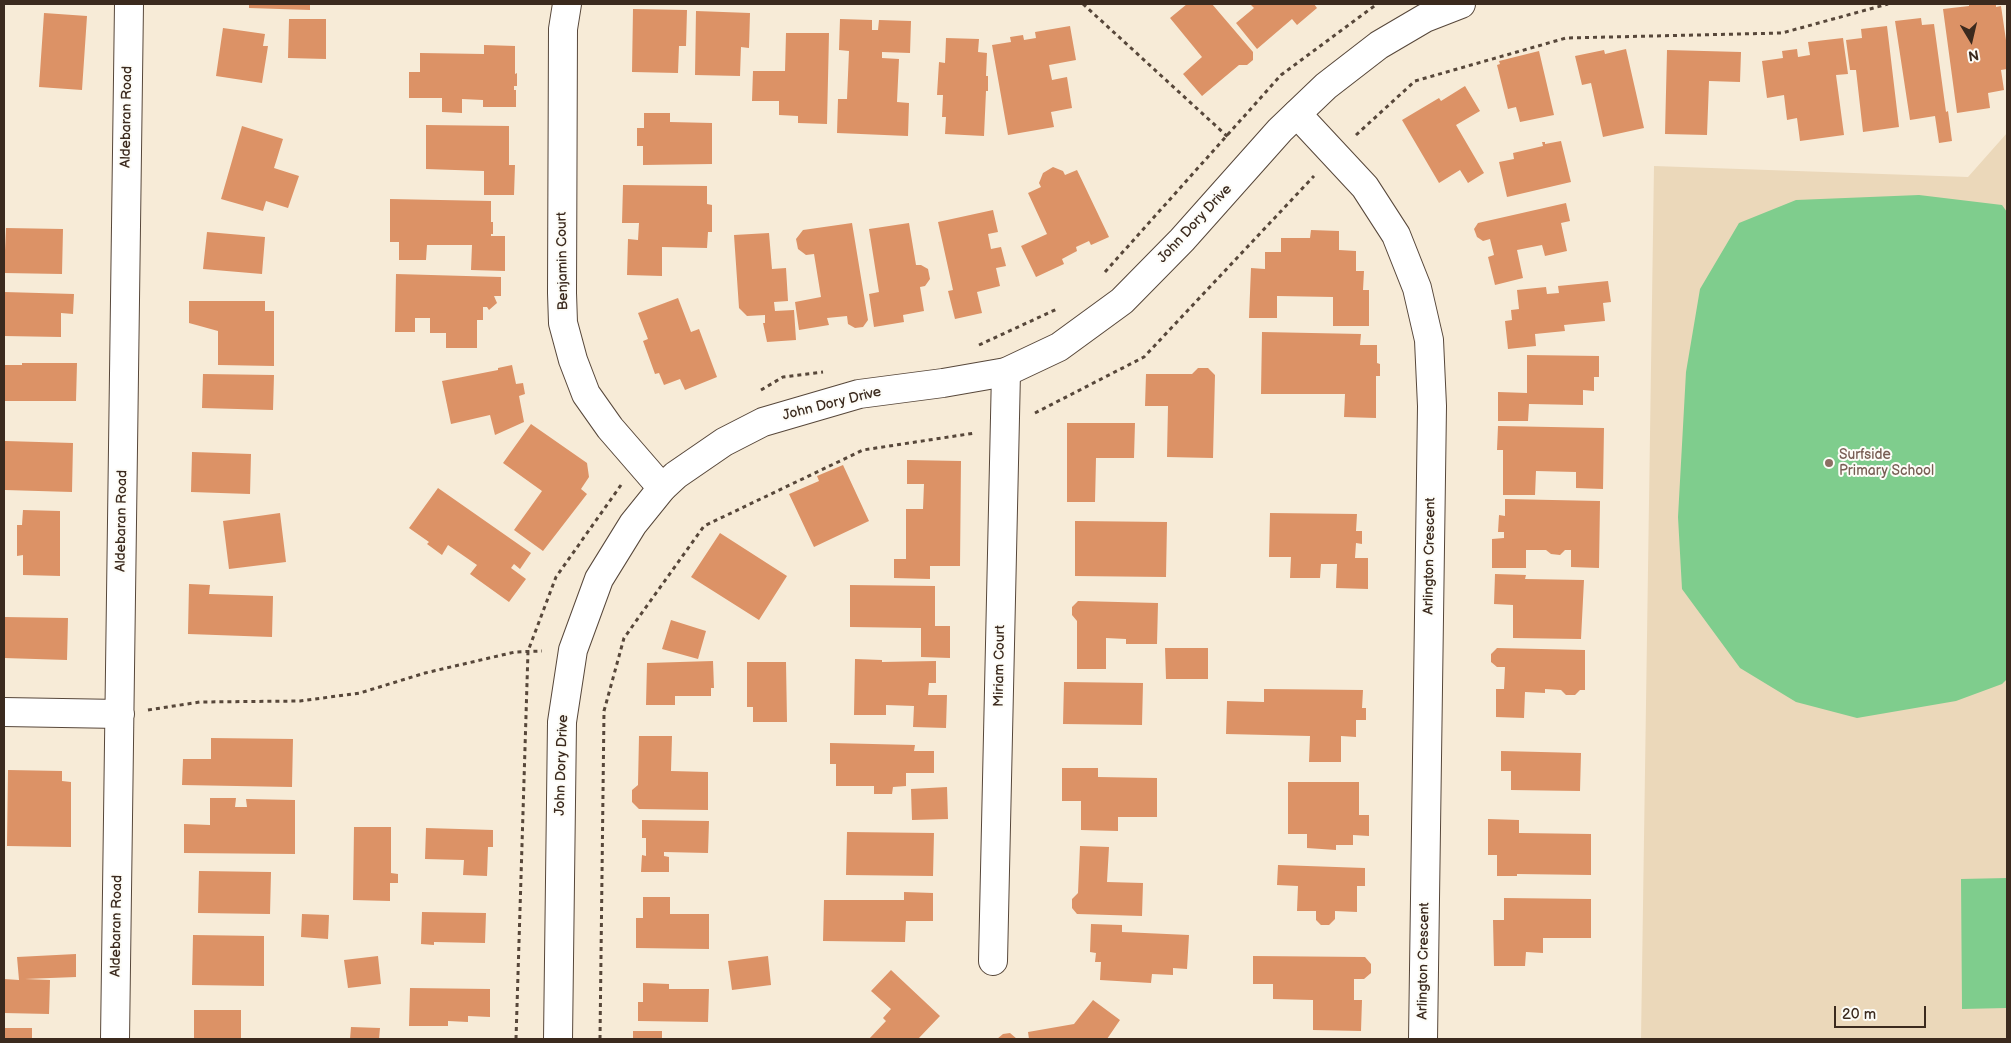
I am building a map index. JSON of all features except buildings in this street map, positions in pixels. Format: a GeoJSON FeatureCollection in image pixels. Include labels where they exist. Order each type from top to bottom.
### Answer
{"type":"FeatureCollection","features":[{"type":"Feature","properties":{"kind":"street","name":"Aldebaran Road"},"geometry":{"type":"LineString","coordinates":[[115,1039],[129,4]]}},
{"type":"Feature","properties":{"kind":"street","name":"Benjamin Court"},"geometry":{"type":"LineString","coordinates":[[567,4],[563,29],[562,293],[564,323],[573,360],[586,394],[610,428],[662,488]]}},
{"type":"Feature","properties":{"kind":"street","name":"John Dory Drive"},"geometry":{"type":"LineString","coordinates":[[558,1039],[562,722],[573,650],[599,580],[633,524],[662,488],[676,475],[724,442],[763,422],[859,394],[943,383],[1006,372],[1059,347],[1122,301],[1182,240],[1297,114],[1326,86],[1379,45],[1425,18],[1461,4]]}},
{"type":"Feature","properties":{"kind":"street","name":"Arlington Crescent"},"geometry":{"type":"LineString","coordinates":[[1297,114],[1365,188],[1396,236],[1418,288],[1430,340],[1432,406],[1423,1039]]}},
{"type":"Feature","properties":{"kind":"street","name":"Miriam Court"},"geometry":{"type":"LineString","coordinates":[[993,961],[1006,372]]}},
{"type":"Feature","properties":{"kind":"street"},"geometry":{"type":"LineString","coordinates":[[4,712],[120,714]]}},
{"type":"Feature","properties":{"kind":"path"},"geometry":{"type":"LineString","coordinates":[[1083,4],[1253,161]]}},
{"type":"Feature","properties":{"kind":"path"},"geometry":{"type":"LineString","coordinates":[[1103,275],[1280,75],[1377,4]]}},
{"type":"Feature","properties":{"kind":"path"},"geometry":{"type":"LineString","coordinates":[[600,1039],[604,711],[624,638],[704,526],[863,450],[1005,428],[1144,356],[1334,154],[1416,81],[1566,38],[1782,33],[1888,4]]}},
{"type":"Feature","properties":{"kind":"path"},"geometry":{"type":"LineString","coordinates":[[977,346],[1065,305]]}},
{"type":"Feature","properties":{"kind":"path"},"geometry":{"type":"LineString","coordinates":[[757,392],[783,377],[832,370]]}},
{"type":"Feature","properties":{"kind":"path"},"geometry":{"type":"LineString","coordinates":[[516,1039],[528,651],[556,578],[638,460]]}},
{"type":"Feature","properties":{"kind":"path"},"geometry":{"type":"LineString","coordinates":[[120,714],[200,702],[300,701],[360,693],[425,673],[515,652],[573,650]]}},
{"type":"Feature","properties":{"kind":"shaded area","name":"Surfside Primary School"},"geometry":{"type":"Polygon","coordinates":[[[2007,133],[2007,1039],[1641,1039],[1654,166],[1968,177],[2007,133]]]}},
{"type":"Feature","properties":{"kind":"green space","name":"Surfside Primary School"},"geometry":{"type":"Polygon","coordinates":[[[1919,195],[2002,205],[2007,212],[2007,679],[2002,684],[1956,701],[1857,718],[1796,702],[1740,668],[1682,589],[1678,517],[1686,372],[1700,289],[1739,223],[1796,200],[1919,195]]]}},
{"type":"Feature","properties":{"kind":"green space"},"geometry":{"type":"Polygon","coordinates":[[[2007,878],[2007,1008],[1962,1009],[1961,879],[2007,878]]]}},
{"type":"Feature","properties":{"kind":"place","name":"Surfside Primary School"},"geometry":{"type":"Point","coordinates":[1829,463]}}]}
